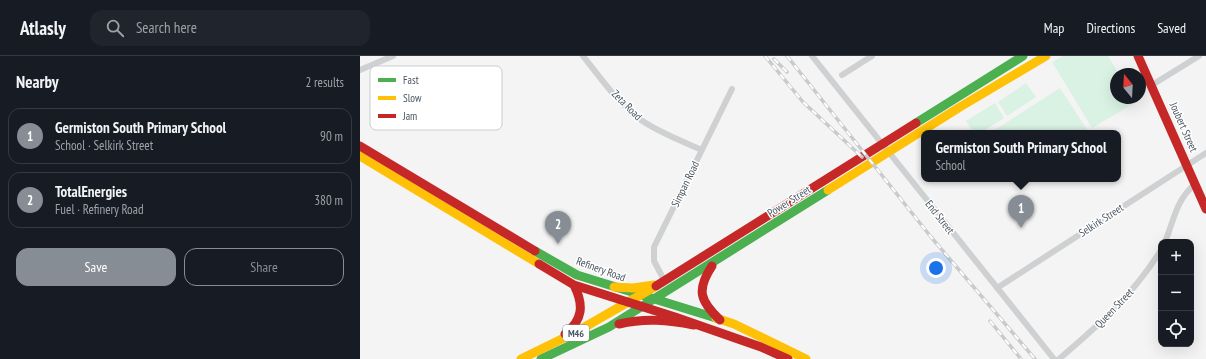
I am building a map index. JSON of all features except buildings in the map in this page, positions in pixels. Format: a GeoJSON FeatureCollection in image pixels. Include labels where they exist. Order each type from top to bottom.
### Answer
{"type":"FeatureCollection","features":[{"type":"Feature","properties":{"kind":"main road","name":"Power Street"},"geometry":{"type":"LineString","coordinates":[[521,359],[540,355],[609,327],[716,262],[954,98],[1023,56]]}},
{"type":"Feature","properties":{"kind":"main road","name":"Power Street"},"geometry":{"type":"LineString","coordinates":[[922,130],[1046,56]]}},
{"type":"Feature","properties":{"kind":"main road","name":"Joubert Street"},"geometry":{"type":"LineString","coordinates":[[1138,56],[1206,209]]}},
{"type":"Feature","properties":{"kind":"main road","name":"Power Street"},"geometry":{"type":"LineString","coordinates":[[540,355],[661,282],[741,235],[799,204],[921,130]]}},
{"type":"Feature","properties":{"kind":"main road","name":"Refinery Road"},"geometry":{"type":"LineString","coordinates":[[360,146],[367,157],[446,203],[574,285],[675,317],[694,325],[761,347],[788,359]]}},
{"type":"Feature","properties":{"kind":"main road","name":"Refinery Road"},"geometry":{"type":"LineString","coordinates":[[446,203],[486,223],[577,276],[743,328],[806,359]]}},
{"type":"Feature","properties":{"kind":"main road"},"geometry":{"type":"LineString","coordinates":[[716,262],[707,273],[700,292],[704,304],[720,320]]}},
{"type":"Feature","properties":{"kind":"main road"},"geometry":{"type":"LineString","coordinates":[[614,287],[639,287],[661,282]]}},
{"type":"Feature","properties":{"kind":"main road"},"geometry":{"type":"LineString","coordinates":[[540,355],[572,330],[579,320],[581,302],[574,285]]}},
{"type":"Feature","properties":{"kind":"main road"},"geometry":{"type":"LineString","coordinates":[[609,327],[635,320],[654,319],[694,325]]}},
{"type":"Feature","properties":{"kind":"street"},"geometry":{"type":"LineString","coordinates":[[360,70],[393,56]]}},
{"type":"Feature","properties":{"kind":"street","name":"Zeta Road"},"geometry":{"type":"LineString","coordinates":[[584,56],[629,111],[653,128],[702,150]]}},
{"type":"Feature","properties":{"kind":"street","name":"End Street"},"geometry":{"type":"LineString","coordinates":[[812,56],[1054,359]]}},
{"type":"Feature","properties":{"kind":"street"},"geometry":{"type":"LineString","coordinates":[[842,75],[872,56]]}},
{"type":"Feature","properties":{"kind":"street"},"geometry":{"type":"LineString","coordinates":[[1152,85],[1199,56]]}},
{"type":"Feature","properties":{"kind":"street","name":"Simpan Road"},"geometry":{"type":"LineString","coordinates":[[661,282],[654,261],[654,247],[732,89]]}},
{"type":"Feature","properties":{"kind":"street","name":"Selkirk Street"},"geometry":{"type":"LineString","coordinates":[[997,288],[1206,153]]}},
{"type":"Feature","properties":{"kind":"street"},"geometry":{"type":"LineString","coordinates":[[1166,239],[1178,205],[1184,194],[1195,184]]}},
{"type":"Feature","properties":{"kind":"street","name":"Queen Street"},"geometry":{"type":"LineString","coordinates":[[1059,359],[1101,323],[1128,296],[1148,271],[1158,255]]}},
{"type":"Feature","properties":{"kind":"green space"},"geometry":{"type":"Polygon","coordinates":[[[1063,56],[1108,56],[1115,68],[1110,68],[1110,104],[1133,104],[1092,128],[1052,62],[1063,56]]]}},
{"type":"Feature","properties":{"kind":"green space"},"geometry":{"type":"Polygon","coordinates":[[[1026,83],[1036,97],[1007,116],[998,102],[1026,83]]]}},
{"type":"Feature","properties":{"kind":"green space"},"geometry":{"type":"Polygon","coordinates":[[[1060,88],[1087,130],[995,130],[1060,88]]]}},
{"type":"Feature","properties":{"kind":"green space"},"geometry":{"type":"Polygon","coordinates":[[[995,103],[1004,118],[985,130],[972,130],[966,121],[995,103]]]}},
{"type":"Feature","properties":{"kind":"railway"},"geometry":{"type":"LineString","coordinates":[[765,56],[803,102],[862,157]]}},
{"type":"Feature","properties":{"kind":"railway"},"geometry":{"type":"LineString","coordinates":[[787,56],[931,237],[1035,359]]}},
{"type":"Feature","properties":{"kind":"railway"},"geometry":{"type":"LineString","coordinates":[[774,59],[787,72]]}},
{"type":"Feature","properties":{"kind":"railway"},"geometry":{"type":"LineString","coordinates":[[990,321],[1021,359]]}},
{"type":"Feature","properties":{"kind":"traffic: fast"},"geometry":{"type":"LineString","coordinates":[[916,123],[1023,56]]}},
{"type":"Feature","properties":{"kind":"traffic: fast"},"geometry":{"type":"LineString","coordinates":[[541,359],[609,327],[828,190]]}},
{"type":"Feature","properties":{"kind":"traffic: fast"},"geometry":{"type":"LineString","coordinates":[[535,251],[577,275],[716,318]]}},
{"type":"Feature","properties":{"kind":"traffic: slow"},"geometry":{"type":"LineString","coordinates":[[923,130],[1046,56]]}},
{"type":"Feature","properties":{"kind":"traffic: slow"},"geometry":{"type":"LineString","coordinates":[[828,190],[921,132]]}},
{"type":"Feature","properties":{"kind":"traffic: slow"},"geometry":{"type":"LineString","coordinates":[[360,156],[539,264]]}},
{"type":"Feature","properties":{"kind":"traffic: slow"},"geometry":{"type":"LineString","coordinates":[[614,287],[633,288],[654,285]]}},
{"type":"Feature","properties":{"kind":"traffic: slow"},"geometry":{"type":"LineString","coordinates":[[521,359],[576,332],[656,286]]}},
{"type":"Feature","properties":{"kind":"traffic: slow"},"geometry":{"type":"LineString","coordinates":[[716,318],[734,324],[806,359]]}},
{"type":"Feature","properties":{"kind":"traffic: jam"},"geometry":{"type":"LineString","coordinates":[[1138,56],[1206,209]]}},
{"type":"Feature","properties":{"kind":"traffic: jam"},"geometry":{"type":"LineString","coordinates":[[656,286],[916,123]]}},
{"type":"Feature","properties":{"kind":"traffic: jam"},"geometry":{"type":"LineString","coordinates":[[360,146],[535,251]]}},
{"type":"Feature","properties":{"kind":"traffic: jam"},"geometry":{"type":"LineString","coordinates":[[539,264],[574,285],[675,317],[761,347],[788,359]]}},
{"type":"Feature","properties":{"kind":"traffic: jam"},"geometry":{"type":"LineString","coordinates":[[712,266],[704,282],[702,295],[708,307],[720,320]]}},
{"type":"Feature","properties":{"kind":"traffic: jam"},"geometry":{"type":"LineString","coordinates":[[565,334],[571,329],[580,312],[579,299],[574,285]]}},
{"type":"Feature","properties":{"kind":"traffic: jam"},"geometry":{"type":"LineString","coordinates":[[619,324],[656,320],[694,325]]}},
{"type":"Feature","properties":{"kind":"place","name":"Germiston South Primary School"},"geometry":{"type":"Point","coordinates":[1021,228]}},
{"type":"Feature","properties":{"kind":"place","name":"TotalEnergies"},"geometry":{"type":"Point","coordinates":[558,244]}}]}
